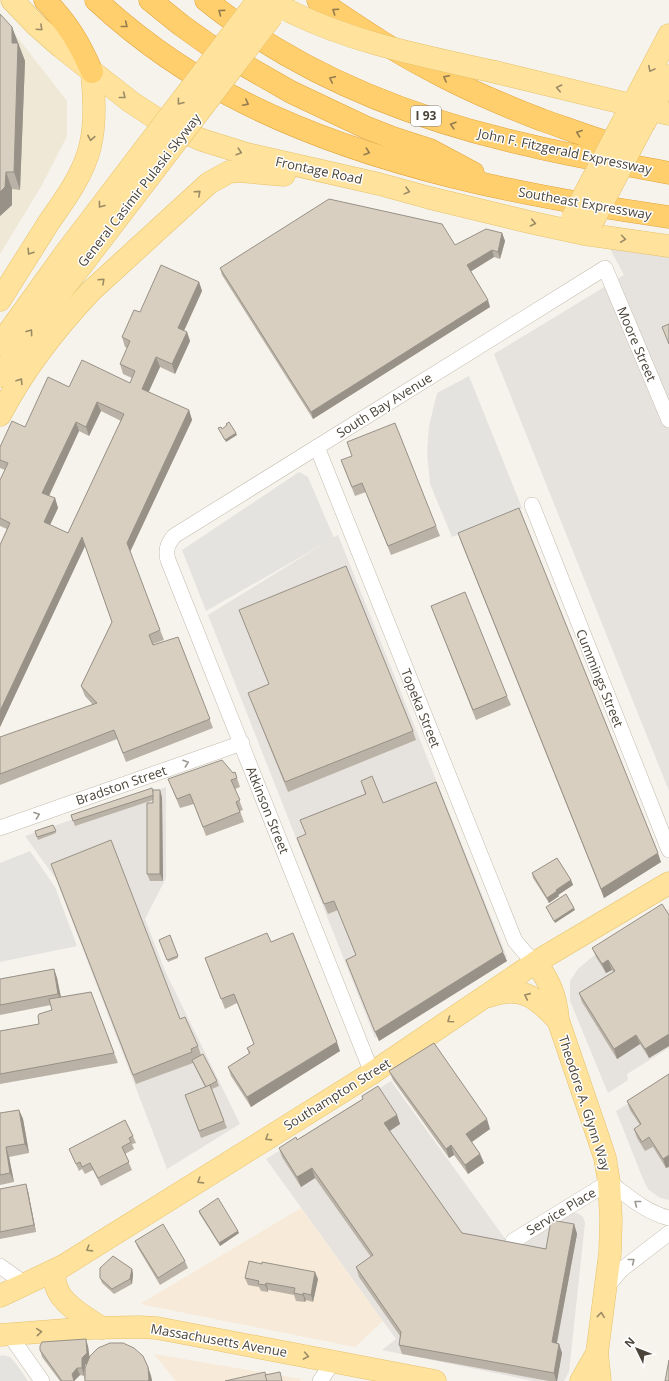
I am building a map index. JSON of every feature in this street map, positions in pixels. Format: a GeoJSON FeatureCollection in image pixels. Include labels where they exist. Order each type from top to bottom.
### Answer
{"type":"FeatureCollection","features":[{"type":"Feature","properties":{"kind":"highway"},"geometry":{"type":"LineString","coordinates":[[45,0],[73,33],[92,72]]}},
{"type":"Feature","properties":{"kind":"highway"},"geometry":{"type":"LineString","coordinates":[[96,0],[139,36],[179,64],[215,87],[266,113],[311,132],[380,156],[452,176],[500,187]]}},
{"type":"Feature","properties":{"kind":"highway"},"geometry":{"type":"LineString","coordinates":[[150,0],[209,45],[316,105],[364,127],[430,150],[500,187]]}},
{"type":"Feature","properties":{"kind":"highway","name":"John F. Fitzgerald Expressway"},"geometry":{"type":"LineString","coordinates":[[206,0],[251,34],[300,62],[344,84],[390,104],[436,120],[508,141],[557,152],[669,172]]}},
{"type":"Feature","properties":{"kind":"highway"},"geometry":{"type":"LineString","coordinates":[[318,0],[360,28],[427,68],[482,95],[554,124],[615,145],[641,152],[669,164]]}},
{"type":"Feature","properties":{"kind":"highway","name":"Southeast Expressway"},"geometry":{"type":"LineString","coordinates":[[500,187],[578,203],[669,217]]}},
{"type":"Feature","properties":{"kind":"main road","name":"Frontage Road"},"geometry":{"type":"LineString","coordinates":[[12,0],[48,36],[131,102],[150,115],[174,128],[202,140],[259,157],[379,184],[490,213],[579,226],[669,246]]}},
{"type":"Feature","properties":{"kind":"main road"},"geometry":{"type":"LineString","coordinates":[[271,6],[357,39],[388,48],[495,72],[644,114]]}},
{"type":"Feature","properties":{"kind":"main road","name":"General Casimir Pulaski Skyway"},"geometry":{"type":"LineString","coordinates":[[0,344],[72,260],[271,6]]}},
{"type":"Feature","properties":{"kind":"main road"},"geometry":{"type":"LineString","coordinates":[[644,114],[669,35]]}},
{"type":"Feature","properties":{"kind":"main road"},"geometry":{"type":"LineString","coordinates":[[0,300],[69,193],[81,171],[90,148],[94,124],[92,72]]}},
{"type":"Feature","properties":{"kind":"main road"},"geometry":{"type":"LineString","coordinates":[[579,226],[644,114],[669,76]]}},
{"type":"Feature","properties":{"kind":"main road"},"geometry":{"type":"LineString","coordinates":[[0,415],[28,368],[55,332],[79,304],[209,184],[219,177],[229,172],[239,171],[330,182],[379,184]]}},
{"type":"Feature","properties":{"kind":"main road","name":"General Casimir Pulaski Skyway"},"geometry":{"type":"LineString","coordinates":[[0,376],[26,337],[72,260]]}},
{"type":"Feature","properties":{"kind":"main road","name":"Southampton Street"},"geometry":{"type":"LineString","coordinates":[[0,1296],[55,1271],[372,1073],[536,962],[669,882]]}},
{"type":"Feature","properties":{"kind":"main road","name":"Theodore A. Glynn Way"},"geometry":{"type":"LineString","coordinates":[[536,962],[552,988],[556,1002],[558,1020],[605,1158],[609,1182],[611,1220],[610,1253],[597,1353]]}},
{"type":"Feature","properties":{"kind":"main road"},"geometry":{"type":"LineString","coordinates":[[482,998],[501,992],[514,991],[536,1000],[558,1020]]}},
{"type":"Feature","properties":{"kind":"main road"},"geometry":{"type":"LineString","coordinates":[[55,1271],[54,1277],[57,1289],[65,1300],[102,1328]]}},
{"type":"Feature","properties":{"kind":"main road"},"geometry":{"type":"LineString","coordinates":[[0,1290],[25,1284]]}},
{"type":"Feature","properties":{"kind":"main road","name":"Massachusetts Avenue"},"geometry":{"type":"LineString","coordinates":[[4,1335],[102,1328],[157,1328],[435,1381]]}},
{"type":"Feature","properties":{"kind":"main road"},"geometry":{"type":"LineString","coordinates":[[580,1381],[597,1353]]}},
{"type":"Feature","properties":{"kind":"main road"},"geometry":{"type":"LineString","coordinates":[[597,1353],[600,1381]]}},
{"type":"Feature","properties":{"kind":"street","name":"Moore Street"},"geometry":{"type":"LineString","coordinates":[[604,268],[669,420]]}},
{"type":"Feature","properties":{"kind":"street","name":"South Bay Avenue"},"geometry":{"type":"LineString","coordinates":[[167,547],[170,540],[174,536],[604,268]]}},
{"type":"Feature","properties":{"kind":"street","name":"Topeka Street"},"geometry":{"type":"LineString","coordinates":[[317,447],[515,941],[524,952],[536,962]]}},
{"type":"Feature","properties":{"kind":"street","name":"Cummings Street"},"geometry":{"type":"LineString","coordinates":[[532,505],[669,850]]}},
{"type":"Feature","properties":{"kind":"street","name":"Atkinson Street"},"geometry":{"type":"LineString","coordinates":[[167,547],[166,554],[168,560],[372,1073]]}},
{"type":"Feature","properties":{"kind":"street","name":"Bradston Street"},"geometry":{"type":"LineString","coordinates":[[0,828],[242,743]]}},
{"type":"Feature","properties":{"kind":"street"},"geometry":{"type":"LineString","coordinates":[[609,1182],[643,1208],[657,1215],[669,1218]]}},
{"type":"Feature","properties":{"kind":"street","name":"Service Place"},"geometry":{"type":"LineString","coordinates":[[513,1240],[609,1182]]}},
{"type":"Feature","properties":{"kind":"street"},"geometry":{"type":"LineString","coordinates":[[605,1288],[621,1270],[669,1233]]}},
{"type":"Feature","properties":{"kind":"street"},"geometry":{"type":"LineString","coordinates":[[0,1266],[25,1284]]}},
{"type":"Feature","properties":{"kind":"street"},"geometry":{"type":"LineString","coordinates":[[4,1335],[42,1381]]}},
{"type":"Feature","properties":{"kind":"street"},"geometry":{"type":"LineString","coordinates":[[320,1381],[334,1361]]}},
{"type":"Feature","properties":{"kind":"shaded area"},"geometry":{"type":"Polygon","coordinates":[[[0,15],[67,101],[67,136],[42,185],[0,254],[0,15]]]}},
{"type":"Feature","properties":{"kind":"shaded area"},"geometry":{"type":"Polygon","coordinates":[[[609,247],[669,255],[669,791],[494,354],[624,275],[609,247]]]}},
{"type":"Feature","properties":{"kind":"shaded area"},"geometry":{"type":"Polygon","coordinates":[[[469,376],[522,508],[452,537],[430,484],[427,453],[429,426],[437,393],[469,376]]]}},
{"type":"Feature","properties":{"kind":"shaded area"},"geometry":{"type":"Polygon","coordinates":[[[299,472],[308,477],[334,538],[206,611],[182,550],[299,472]]]}},
{"type":"Feature","properties":{"kind":"shaded area"},"geometry":{"type":"Polygon","coordinates":[[[338,535],[507,957],[375,1038],[208,615],[338,535]]]}},
{"type":"Feature","properties":{"kind":"shaded area"},"geometry":{"type":"Polygon","coordinates":[[[166,787],[166,878],[145,919],[165,971],[240,1124],[167,1169],[56,879],[25,836],[166,787]]]}},
{"type":"Feature","properties":{"kind":"shaded area"},"geometry":{"type":"Polygon","coordinates":[[[30,851],[55,887],[77,946],[0,962],[0,863],[30,851]]]}},
{"type":"Feature","properties":{"kind":"shaded area"},"geometry":{"type":"Polygon","coordinates":[[[669,909],[669,1048],[627,1074],[628,1080],[608,1093],[570,1001],[570,981],[578,969],[592,957],[669,909]]]}},
{"type":"Feature","properties":{"kind":"shaded area"},"geometry":{"type":"Polygon","coordinates":[[[669,1078],[669,1200],[660,1198],[648,1189],[616,1111],[669,1078]]]}},
{"type":"Feature","properties":{"kind":"shaded area"},"geometry":{"type":"Polygon","coordinates":[[[391,1081],[511,1247],[518,1249],[566,1214],[573,1212],[583,1217],[585,1223],[569,1372],[564,1381],[534,1381],[382,1350],[396,1339],[266,1159],[391,1081]]]}},
{"type":"Feature","properties":{"kind":"shaded area"},"geometry":{"type":"Polygon","coordinates":[[[301,1208],[383,1321],[355,1347],[140,1304],[301,1208]]]}},
{"type":"Feature","properties":{"kind":"shaded area"},"geometry":{"type":"Polygon","coordinates":[[[154,1354],[302,1379],[299,1381],[176,1381],[154,1354]]]}},
{"type":"Feature","properties":{"kind":"shaded area"},"geometry":{"type":"Polygon","coordinates":[[[3,1355],[10,1357],[28,1381],[0,1381],[0,1356],[3,1355]]]}},
{"type":"Feature","properties":{"kind":"building"},"geometry":{"type":"Polygon","coordinates":[[[0,14],[12,27],[12,43],[18,43],[14,172],[6,172],[5,187],[0,192],[0,14]]]}},
{"type":"Feature","properties":{"kind":"building"},"geometry":{"type":"Polygon","coordinates":[[[329,199],[442,224],[455,245],[486,229],[502,233],[498,252],[492,250],[467,265],[488,300],[311,412],[220,268],[329,199]]]}},
{"type":"Feature","properties":{"kind":"building"},"geometry":{"type":"Polygon","coordinates":[[[161,265],[199,282],[178,328],[187,332],[172,364],[156,357],[142,389],[189,410],[127,543],[160,630],[149,635],[153,645],[178,637],[210,719],[123,753],[114,730],[0,774],[0,737],[97,703],[81,686],[112,622],[82,537],[0,711],[0,545],[10,523],[0,518],[0,480],[8,463],[0,460],[0,447],[12,421],[25,427],[48,377],[69,387],[82,360],[130,383],[135,371],[120,364],[130,341],[122,337],[134,310],[140,312],[161,265]],[[97,402],[86,427],[76,422],[42,493],[55,498],[44,522],[68,533],[124,414],[97,402]]]}},
{"type":"Feature","properties":{"kind":"building"},"geometry":{"type":"Polygon","coordinates":[[[669,324],[669,344],[662,327],[669,324]]]}},
{"type":"Feature","properties":{"kind":"building"},"geometry":{"type":"Polygon","coordinates":[[[229,422],[236,433],[225,440],[218,428],[221,427],[222,429],[229,422]]]}},
{"type":"Feature","properties":{"kind":"building"},"geometry":{"type":"Polygon","coordinates":[[[395,423],[436,526],[388,546],[362,483],[352,487],[341,460],[352,456],[347,442],[395,423]]]}},
{"type":"Feature","properties":{"kind":"building"},"geometry":{"type":"Polygon","coordinates":[[[519,508],[658,853],[601,889],[458,533],[519,508]]]}},
{"type":"Feature","properties":{"kind":"building"},"geometry":{"type":"Polygon","coordinates":[[[346,566],[413,731],[285,782],[248,693],[269,684],[239,610],[346,566]]]}},
{"type":"Feature","properties":{"kind":"building"},"geometry":{"type":"Polygon","coordinates":[[[465,592],[507,696],[473,710],[431,606],[465,592]]]}},
{"type":"Feature","properties":{"kind":"building"},"geometry":{"type":"Polygon","coordinates":[[[222,760],[233,773],[235,772],[237,778],[231,780],[240,800],[236,802],[240,812],[203,827],[190,794],[177,799],[168,779],[222,760]]]}},
{"type":"Feature","properties":{"kind":"building"},"geometry":{"type":"Polygon","coordinates":[[[372,776],[383,803],[436,782],[503,952],[375,1032],[346,960],[356,955],[334,901],[324,904],[297,838],[306,834],[300,820],[366,794],[361,781],[372,776]]]}},
{"type":"Feature","properties":{"kind":"building"},"geometry":{"type":"Polygon","coordinates":[[[152,788],[154,795],[73,821],[71,815],[152,788]]]}},
{"type":"Feature","properties":{"kind":"building"},"geometry":{"type":"Polygon","coordinates":[[[153,790],[160,790],[160,874],[147,874],[147,803],[153,803],[153,790]]]}},
{"type":"Feature","properties":{"kind":"building"},"geometry":{"type":"Polygon","coordinates":[[[53,825],[56,831],[37,837],[35,831],[53,825]]]}},
{"type":"Feature","properties":{"kind":"building"},"geometry":{"type":"Polygon","coordinates":[[[111,840],[180,1019],[185,1017],[198,1046],[191,1049],[192,1052],[133,1075],[51,864],[111,840]]]}},
{"type":"Feature","properties":{"kind":"building"},"geometry":{"type":"Polygon","coordinates":[[[557,858],[571,880],[547,898],[532,873],[557,858]]]}},
{"type":"Feature","properties":{"kind":"building"},"geometry":{"type":"Polygon","coordinates":[[[566,894],[574,908],[554,921],[546,907],[566,894]]]}},
{"type":"Feature","properties":{"kind":"building"},"geometry":{"type":"Polygon","coordinates":[[[662,904],[669,915],[669,1034],[645,1049],[636,1035],[614,1049],[579,993],[615,971],[608,960],[602,964],[592,948],[662,904]]]}},
{"type":"Feature","properties":{"kind":"building"},"geometry":{"type":"Polygon","coordinates":[[[267,933],[271,942],[293,933],[337,1042],[247,1097],[228,1067],[250,1053],[247,1048],[254,1044],[234,994],[221,999],[205,958],[267,933]]]}},
{"type":"Feature","properties":{"kind":"building"},"geometry":{"type":"Polygon","coordinates":[[[170,935],[178,956],[167,960],[159,940],[170,935]]]}},
{"type":"Feature","properties":{"kind":"building"},"geometry":{"type":"Polygon","coordinates":[[[54,969],[58,994],[0,1005],[0,979],[54,969]]]}},
{"type":"Feature","properties":{"kind":"building"},"geometry":{"type":"Polygon","coordinates":[[[91,992],[114,1053],[0,1074],[0,1031],[39,1024],[39,1014],[52,1010],[49,999],[91,992]]]}},
{"type":"Feature","properties":{"kind":"building"},"geometry":{"type":"Polygon","coordinates":[[[434,1043],[487,1119],[466,1134],[480,1154],[465,1165],[451,1145],[446,1149],[389,1071],[434,1043]]]}},
{"type":"Feature","properties":{"kind":"building"},"geometry":{"type":"Polygon","coordinates":[[[203,1054],[217,1081],[206,1087],[192,1060],[203,1054]]]}},
{"type":"Feature","properties":{"kind":"building"},"geometry":{"type":"Polygon","coordinates":[[[669,1074],[669,1155],[663,1159],[649,1137],[642,1142],[634,1129],[641,1124],[627,1101],[669,1074]]]}},
{"type":"Feature","properties":{"kind":"building"},"geometry":{"type":"Polygon","coordinates":[[[210,1085],[224,1121],[199,1131],[185,1095],[210,1085]]]}},
{"type":"Feature","properties":{"kind":"building"},"geometry":{"type":"Polygon","coordinates":[[[378,1086],[397,1115],[384,1123],[462,1233],[546,1249],[551,1220],[574,1224],[552,1342],[559,1344],[554,1373],[399,1345],[401,1332],[356,1267],[373,1255],[312,1168],[297,1177],[279,1148],[296,1137],[297,1140],[363,1099],[362,1096],[378,1086]]]}},
{"type":"Feature","properties":{"kind":"building"},"geometry":{"type":"Polygon","coordinates":[[[19,1110],[25,1144],[6,1147],[10,1173],[0,1175],[0,1113],[19,1110]]]}},
{"type":"Feature","properties":{"kind":"building"},"geometry":{"type":"Polygon","coordinates":[[[125,1120],[133,1136],[129,1138],[131,1142],[122,1147],[129,1162],[98,1178],[90,1163],[82,1167],[80,1162],[76,1164],[69,1149],[125,1120]]]}},
{"type":"Feature","properties":{"kind":"building"},"geometry":{"type":"Polygon","coordinates":[[[26,1184],[34,1225],[0,1232],[0,1189],[26,1184]]]}},
{"type":"Feature","properties":{"kind":"building"},"geometry":{"type":"Polygon","coordinates":[[[218,1198],[238,1231],[219,1243],[199,1211],[218,1198]]]}},
{"type":"Feature","properties":{"kind":"building"},"geometry":{"type":"Polygon","coordinates":[[[163,1224],[185,1261],[158,1278],[135,1241],[163,1224]]]}},
{"type":"Feature","properties":{"kind":"building"},"geometry":{"type":"Polygon","coordinates":[[[113,1256],[132,1269],[130,1279],[112,1289],[100,1278],[100,1268],[113,1256]]]}},
{"type":"Feature","properties":{"kind":"building"},"geometry":{"type":"Polygon","coordinates":[[[249,1261],[315,1272],[311,1295],[294,1293],[295,1288],[266,1283],[265,1285],[258,1284],[259,1281],[245,1278],[249,1261]]]}},
{"type":"Feature","properties":{"kind":"building"},"geometry":{"type":"Polygon","coordinates":[[[86,1339],[87,1353],[82,1358],[82,1368],[77,1368],[72,1374],[74,1381],[62,1381],[40,1350],[42,1342],[86,1339]]]}},
{"type":"Feature","properties":{"kind":"building"},"geometry":{"type":"Polygon","coordinates":[[[110,1343],[123,1343],[134,1348],[143,1356],[148,1367],[148,1381],[85,1381],[85,1368],[90,1356],[98,1348],[110,1343]]]}},
{"type":"Feature","properties":{"kind":"building"},"geometry":{"type":"Polygon","coordinates":[[[669,1360],[669,1381],[665,1381],[669,1360]]]}},
{"type":"Feature","properties":{"kind":"building"},"geometry":{"type":"Polygon","coordinates":[[[265,1372],[267,1381],[225,1381],[265,1372]]]}},
{"type":"Feature","properties":{"kind":"building"},"geometry":{"type":"Polygon","coordinates":[[[280,1372],[282,1381],[267,1381],[265,1375],[280,1372]]]}}]}
